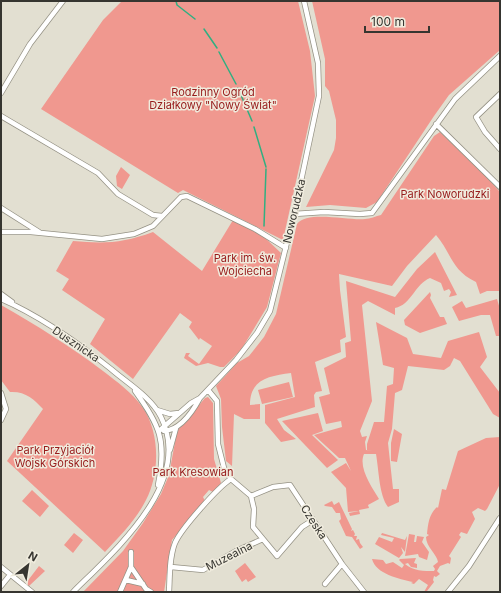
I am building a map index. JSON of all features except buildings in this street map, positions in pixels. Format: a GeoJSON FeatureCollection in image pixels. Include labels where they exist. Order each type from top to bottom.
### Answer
{"type":"FeatureCollection","features":[{"type":"Feature","properties":{"kind":"street"},"geometry":{"type":"LineString","coordinates":[[1,93],[30,44],[63,1]]}},
{"type":"Feature","properties":{"kind":"street","name":"Noworudzka"},"geometry":{"type":"LineString","coordinates":[[165,429],[179,414],[200,398],[242,354],[265,320],[275,293],[294,214],[319,96],[318,62],[304,1]]}},
{"type":"Feature","properties":{"kind":"street"},"geometry":{"type":"LineString","coordinates":[[294,214],[324,212],[360,214],[372,213],[455,99],[500,56]]}},
{"type":"Feature","properties":{"kind":"street"},"geometry":{"type":"LineString","coordinates":[[500,94],[476,117],[477,122],[500,148]]}},
{"type":"Feature","properties":{"kind":"street"},"geometry":{"type":"LineString","coordinates":[[1,116],[98,173],[118,194],[153,215],[162,216]]}},
{"type":"Feature","properties":{"kind":"street"},"geometry":{"type":"LineString","coordinates":[[436,124],[449,135],[500,187]]}},
{"type":"Feature","properties":{"kind":"street"},"geometry":{"type":"LineString","coordinates":[[1,232],[41,233],[102,238],[134,234],[153,226],[181,198],[187,196],[255,229],[286,248]]}},
{"type":"Feature","properties":{"kind":"street"},"geometry":{"type":"LineString","coordinates":[[1,208],[41,233]]}},
{"type":"Feature","properties":{"kind":"street"},"geometry":{"type":"LineString","coordinates":[[153,215],[153,226]]}},
{"type":"Feature","properties":{"kind":"street","name":"Dusznicka"},"geometry":{"type":"LineString","coordinates":[[1,294],[16,306],[77,344],[132,387],[156,409],[165,429],[169,455]]}},
{"type":"Feature","properties":{"kind":"street","name":"Dusznicka"},"geometry":{"type":"LineString","coordinates":[[1,299],[16,306]]}},
{"type":"Feature","properties":{"kind":"street","name":"Dusznicka"},"geometry":{"type":"LineString","coordinates":[[132,387],[152,414],[159,431],[162,458],[157,490]]}},
{"type":"Feature","properties":{"kind":"street"},"geometry":{"type":"LineString","coordinates":[[208,390],[217,401],[221,459],[225,470],[231,479],[251,496],[254,509],[253,527],[277,556],[302,528],[313,520]]}},
{"type":"Feature","properties":{"kind":"street"},"geometry":{"type":"LineString","coordinates":[[1,393],[6,409],[1,420]]}},
{"type":"Feature","properties":{"kind":"street","name":"Noworudzka"},"geometry":{"type":"LineString","coordinates":[[159,431],[173,429],[178,425],[200,398]]}},
{"type":"Feature","properties":{"kind":"street"},"geometry":{"type":"LineString","coordinates":[[156,409],[170,414],[179,414]]}},
{"type":"Feature","properties":{"kind":"street"},"geometry":{"type":"LineString","coordinates":[[73,592],[131,533],[157,490],[166,471],[172,439],[178,425]]}},
{"type":"Feature","properties":{"kind":"street"},"geometry":{"type":"LineString","coordinates":[[168,592],[171,567],[177,539],[218,489],[231,479]]}},
{"type":"Feature","properties":{"kind":"street","name":"Czeska"},"geometry":{"type":"LineString","coordinates":[[251,496],[273,487],[290,485],[342,564],[364,592]]}},
{"type":"Feature","properties":{"kind":"street"},"geometry":{"type":"LineString","coordinates":[[448,592],[469,566],[500,518]]}},
{"type":"Feature","properties":{"kind":"street","name":"Muzealna"},"geometry":{"type":"LineString","coordinates":[[171,567],[200,570],[263,539]]}},
{"type":"Feature","properties":{"kind":"street"},"geometry":{"type":"LineString","coordinates":[[120,592],[131,567],[131,552]]}},
{"type":"Feature","properties":{"kind":"street"},"geometry":{"type":"LineString","coordinates":[[325,584],[342,564]]}},
{"type":"Feature","properties":{"kind":"street"},"geometry":{"type":"LineString","coordinates":[[1,567],[32,592]]}},
{"type":"Feature","properties":{"kind":"street"},"geometry":{"type":"LineString","coordinates":[[131,567],[143,584],[151,592]]}},
{"type":"Feature","properties":{"kind":"street"},"geometry":{"type":"LineString","coordinates":[[1,586],[10,575]]}},
{"type":"Feature","properties":{"kind":"street"},"geometry":{"type":"LineString","coordinates":[[126,580],[143,584]]}},
{"type":"Feature","properties":{"kind":"green space","name":"Rodzinny Ogród Działkowy \"Nowy Świat\""},"geometry":{"type":"Polygon","coordinates":[[[122,1],[298,1],[310,51],[315,96],[283,240],[183,190],[178,193],[41,109],[103,20],[122,1]]]}},
{"type":"Feature","properties":{"kind":"green space"},"geometry":{"type":"Polygon","coordinates":[[[312,1],[500,1],[500,50],[449,95],[377,202],[366,208],[330,205],[306,207],[334,150],[336,138],[336,120],[329,91],[325,86],[325,59],[312,1]]]}},
{"type":"Feature","properties":{"kind":"green space","name":"Park Noworudzki"},"geometry":{"type":"Polygon","coordinates":[[[440,132],[480,170],[500,192],[500,291],[487,291],[480,294],[476,282],[461,272],[436,235],[407,266],[392,286],[339,274],[346,337],[340,340],[341,352],[315,362],[322,391],[316,392],[314,395],[315,407],[277,419],[284,430],[296,439],[281,442],[265,423],[265,405],[295,397],[291,373],[262,380],[253,389],[250,405],[260,404],[260,419],[244,419],[234,414],[232,466],[226,461],[222,427],[221,399],[216,386],[237,363],[249,356],[264,337],[276,314],[297,224],[302,220],[319,217],[369,219],[381,215],[434,136],[440,132]]]}},
{"type":"Feature","properties":{"kind":"green space"},"geometry":{"type":"Polygon","coordinates":[[[121,167],[130,175],[122,189],[117,186],[116,176],[121,167]]]}},
{"type":"Feature","properties":{"kind":"green space","name":"Park im. św. Wojciecha"},"geometry":{"type":"Polygon","coordinates":[[[233,220],[263,236],[281,253],[267,307],[241,350],[224,367],[208,363],[196,366],[184,358],[186,353],[190,353],[188,356],[199,364],[212,346],[200,338],[199,340],[189,327],[192,322],[180,313],[133,379],[90,344],[105,319],[62,290],[69,279],[56,271],[73,241],[114,242],[153,232],[202,271],[233,220]]]}},
{"type":"Feature","properties":{"kind":"green space"},"geometry":{"type":"Polygon","coordinates":[[[435,252],[457,295],[449,297],[451,292],[449,289],[444,291],[441,283],[430,278],[420,285],[405,303],[395,308],[395,315],[368,301],[362,305],[372,401],[360,431],[362,437],[367,436],[365,442],[366,450],[373,451],[367,450],[367,444],[374,422],[384,422],[387,386],[393,384],[394,368],[383,365],[376,322],[407,338],[413,354],[441,358],[448,341],[479,332],[487,357],[480,367],[500,393],[500,418],[493,414],[460,361],[454,358],[450,366],[444,370],[408,366],[402,390],[395,393],[392,429],[388,443],[393,489],[399,489],[399,502],[388,507],[381,489],[376,454],[364,454],[364,471],[379,499],[368,505],[369,508],[359,510],[360,514],[350,516],[349,513],[359,511],[348,512],[346,488],[331,472],[346,463],[351,471],[345,458],[339,458],[314,435],[342,427],[341,421],[326,424],[319,397],[330,394],[324,368],[346,357],[345,343],[351,341],[346,281],[395,297],[417,269],[435,252]]]}},
{"type":"Feature","properties":{"kind":"green space"},"geometry":{"type":"Polygon","coordinates":[[[430,292],[430,298],[440,317],[444,317],[447,324],[420,333],[405,325],[404,320],[430,292]]]}},
{"type":"Feature","properties":{"kind":"green space"},"geometry":{"type":"Polygon","coordinates":[[[497,299],[500,309],[500,336],[496,336],[490,315],[481,315],[459,321],[452,307],[462,301],[466,308],[497,299]]]}},
{"type":"Feature","properties":{"kind":"green space","name":"Park Przyjaciół Wojsk Górskich"},"geometry":{"type":"Polygon","coordinates":[[[1,305],[53,336],[103,371],[134,397],[149,418],[153,429],[156,453],[156,466],[151,489],[146,500],[127,528],[105,552],[7,461],[43,409],[29,396],[10,392],[1,380],[1,305]]]}},
{"type":"Feature","properties":{"kind":"green space"},"geometry":{"type":"Polygon","coordinates":[[[289,382],[293,397],[262,404],[258,390],[289,382]]]}},
{"type":"Feature","properties":{"kind":"green space","name":"Park Kresowian"},"geometry":{"type":"Polygon","coordinates":[[[208,397],[213,403],[214,459],[221,483],[213,492],[209,490],[203,497],[205,501],[172,540],[164,592],[83,592],[123,551],[143,523],[161,494],[169,475],[177,431],[205,398],[208,397]]]}},
{"type":"Feature","properties":{"kind":"green space"},"geometry":{"type":"Polygon","coordinates":[[[318,413],[323,431],[312,435],[338,460],[327,468],[282,421],[318,413]]]}},
{"type":"Feature","properties":{"kind":"green space"},"geometry":{"type":"Polygon","coordinates":[[[394,429],[402,434],[397,462],[391,461],[391,443],[394,429]]]}},
{"type":"Feature","properties":{"kind":"green space"},"geometry":{"type":"Polygon","coordinates":[[[500,437],[500,484],[485,511],[478,508],[472,512],[475,519],[467,534],[461,532],[459,535],[461,537],[449,556],[451,558],[450,564],[448,563],[440,566],[437,571],[440,574],[436,577],[434,576],[434,582],[427,591],[424,592],[428,585],[419,579],[414,584],[411,583],[413,582],[389,575],[378,568],[372,559],[383,560],[386,564],[393,562],[402,568],[404,565],[399,560],[400,559],[416,558],[414,563],[417,564],[417,568],[411,567],[408,563],[405,564],[408,566],[415,569],[423,571],[434,571],[435,569],[433,566],[438,562],[436,556],[426,541],[426,537],[429,535],[427,534],[428,523],[432,513],[437,507],[438,508],[442,489],[446,490],[458,451],[486,438],[500,437]]]}},
{"type":"Feature","properties":{"kind":"green space"},"geometry":{"type":"Polygon","coordinates":[[[32,490],[49,506],[40,517],[22,501],[32,490]]]}},
{"type":"Feature","properties":{"kind":"green space"},"geometry":{"type":"Polygon","coordinates":[[[332,501],[334,505],[339,502],[352,529],[351,531],[353,530],[355,534],[354,536],[357,536],[356,540],[359,539],[363,547],[360,549],[352,537],[346,536],[339,521],[341,519],[340,513],[336,513],[332,507],[324,505],[332,501]]]}},
{"type":"Feature","properties":{"kind":"green space"},"geometry":{"type":"Polygon","coordinates":[[[74,533],[83,540],[73,553],[64,545],[74,533]]]}},
{"type":"Feature","properties":{"kind":"green space"},"geometry":{"type":"Polygon","coordinates":[[[382,533],[405,540],[407,536],[405,552],[401,547],[403,553],[399,558],[375,544],[379,537],[392,542],[394,538],[381,535],[382,533]]]}},
{"type":"Feature","properties":{"kind":"green space"},"geometry":{"type":"Polygon","coordinates":[[[409,534],[415,535],[414,542],[416,542],[417,536],[424,537],[422,542],[429,552],[427,560],[419,557],[418,554],[405,556],[409,534]]]}},
{"type":"Feature","properties":{"kind":"green space"},"geometry":{"type":"Polygon","coordinates":[[[245,563],[256,577],[248,582],[246,579],[242,582],[235,571],[245,563]]]}},
{"type":"Feature","properties":{"kind":"green space"},"geometry":{"type":"Polygon","coordinates":[[[39,566],[45,571],[29,586],[26,583],[39,566]]]}},
{"type":"Feature","properties":{"kind":"waterway"},"geometry":{"type":"LineString","coordinates":[[176,1],[177,5],[195,19]]}},
{"type":"Feature","properties":{"kind":"waterway"},"geometry":{"type":"LineString","coordinates":[[204,29],[217,48]]}},
{"type":"Feature","properties":{"kind":"waterway"},"geometry":{"type":"LineString","coordinates":[[219,52],[236,84]]}},
{"type":"Feature","properties":{"kind":"waterway"},"geometry":{"type":"LineString","coordinates":[[238,88],[252,121]]}},
{"type":"Feature","properties":{"kind":"waterway"},"geometry":{"type":"LineString","coordinates":[[254,127],[266,167]]}},
{"type":"Feature","properties":{"kind":"waterway"},"geometry":{"type":"LineString","coordinates":[[264,226],[266,169]]}}]}
